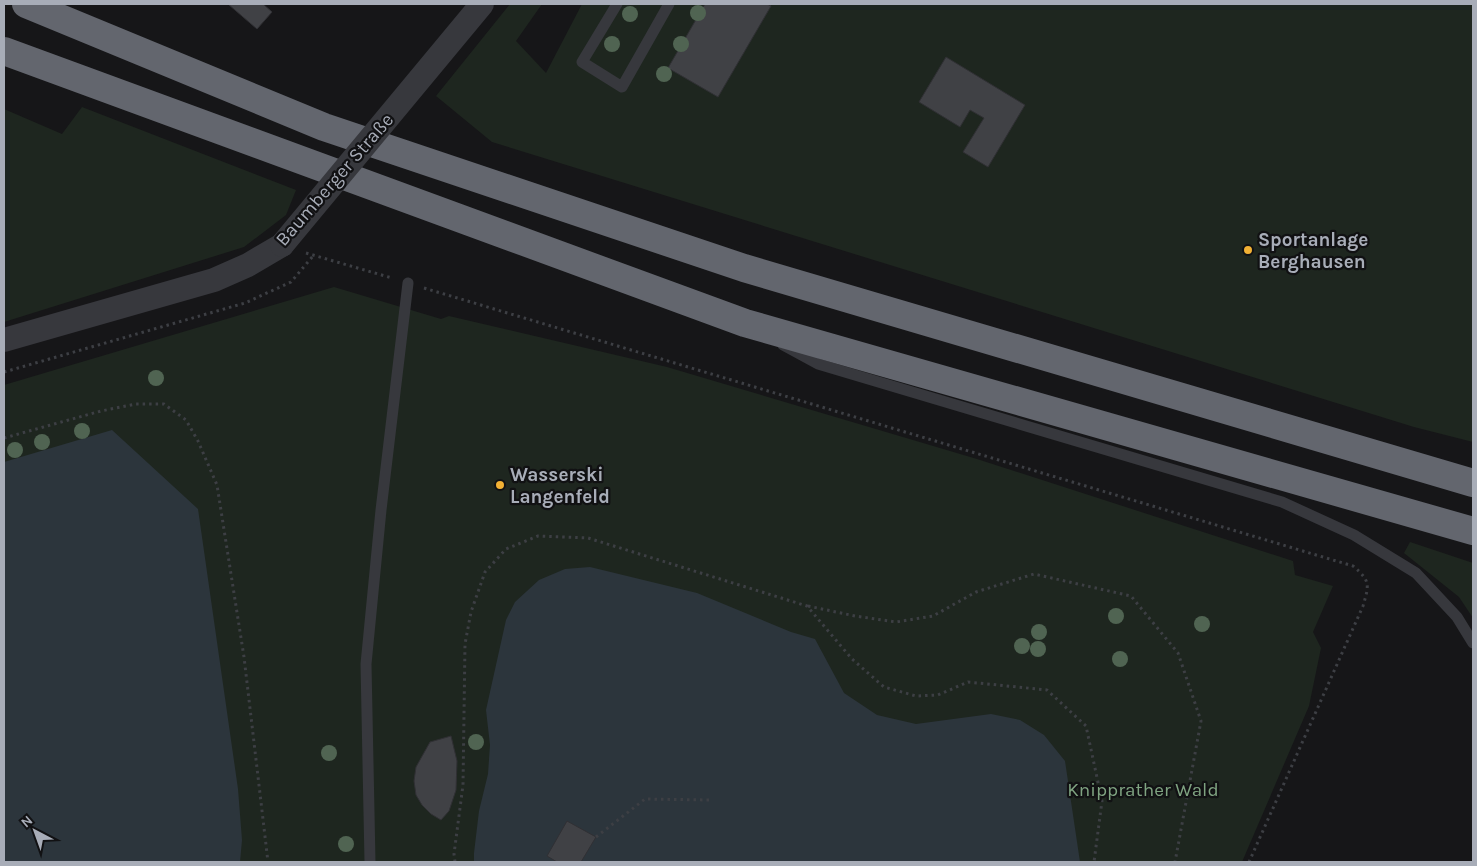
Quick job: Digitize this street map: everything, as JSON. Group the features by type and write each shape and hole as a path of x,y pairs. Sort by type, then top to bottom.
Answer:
{"highway":[{"path":"26,4 324,126 744,268 1473,483"},
{"path":"4,51 745,323 1473,531"}],"street":[{"name":"Baumberger Straße","path":"4,340 214,280 248,265 282,245 482,4"}],"lane":[{"path":"617,4 582,62 622,87 669,4"},
{"path":"370,862 366,664 382,501 408,283"},
{"path":"745,323 818,364 1282,502 1354,534 1416,573 1456,616 1473,643"}],"path":[{"path":"282,245 313,256 1353,566 1365,576 1368,589 1363,606 1249,862"},
{"path":"4,372 245,303 291,282 313,256"},
{"path":"4,438 102,411 136,404 164,404 186,420 198,441 217,485 244,658 268,862"},
{"path":"455,862 454,854 463,785 467,636 470,612 485,572 506,549 538,536 588,538 807,606 896,622 932,616 976,592 1034,574 1131,596 1178,653 1201,721 1175,862"},
{"path":"807,606 852,659 884,687 916,696 938,695 968,682 1047,690 1086,726 1102,801 1094,862"},
{"path":"596,837 645,799 709,800"}],"green space":[{"name":"Sportanlage Berghausen","path":"510,4 542,4 516,41 546,73 582,4 1473,4 1473,442 1414,427 492,142 436,96"},
{"path":"82,107 296,190 286,215 244,247 4,322 4,109 62,134"},
{"name":"Wasserski Langenfeld","path":"334,287 441,319 449,316 667,367 977,459 1293,561 1295,575 1333,586 1313,632 1321,648 1309,706 1242,862 4,862 4,385"},
{"path":"1410,542 1473,563 1473,618 1459,597 1404,553"}],"shaded area":[{"path":"112,430 198,509 238,789 242,840 240,862 4,862 4,462"},
{"path":"590,567 697,593 791,632 815,639 844,693 877,715 916,724 991,714 1020,720 1044,735 1065,761 1080,862 474,862 479,811 488,774 490,745 486,710 506,620 515,602 539,580 565,569"}],"building":[{"path":"228,4 263,4 272,12 257,29"},
{"path":"705,4 767,4 771,6 718,97 668,68"},
{"path":"946,57 1025,105 988,167 963,152 984,118 970,110 960,127 919,102"},
{"path":"451,736 457,761 456,790 449,811 441,820 422,805 416,795 414,781 416,767 430,742"},
{"path":"567,821 596,837 581,862 557,862 547,856"}],"place":[{"name":"Sportanlage Berghausen","path":"1248,250"},
{"name":"Wasserski Langenfeld","path":"500,485"}],"park label":[{"name":"Knipprather Wald","path":"1143,789"}]}
